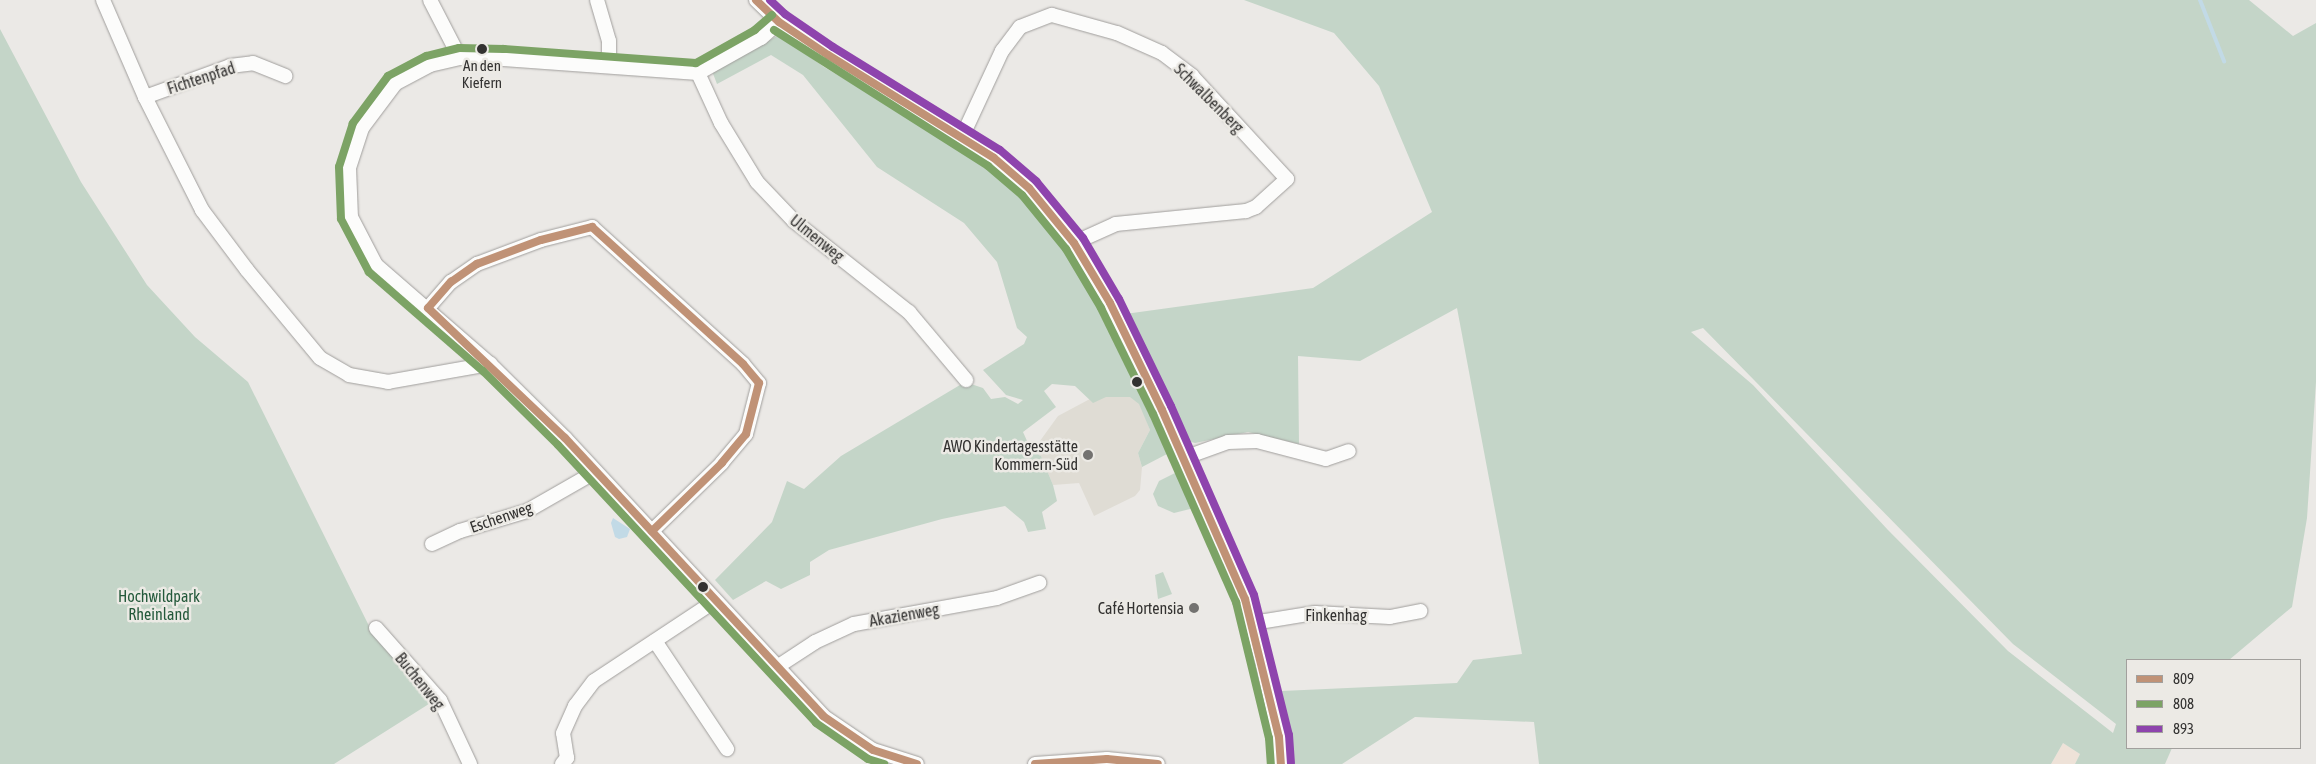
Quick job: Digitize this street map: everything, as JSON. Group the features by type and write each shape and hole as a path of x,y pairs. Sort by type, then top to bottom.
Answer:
{"street":[{"path":"103,0 145,97 202,210 247,270 320,358 349,376 388,382 490,364"},
{"path":"430,0 460,58"},
{"path":"598,0 609,41 609,66"},
{"path":"756,0 779,22 994,158 1029,188 1074,243 1110,303 1162,410 1181,459 1253,624 1279,737 1281,764"},
{"name":"Schwalbenberg","path":"962,137 1002,51 1020,27 1052,15 1117,33 1162,54 1192,76 1287,179 1256,207 1246,211 1116,224 1074,243"},
{"path":"779,22 761,38 698,73 672,73 609,66 460,58 430,65 395,84 362,128 349,168 351,217 376,265 428,308 490,364 652,531 823,716 873,750 917,764"},
{"name":"Fichtenpfad","path":"145,97 230,66 252,63 285,76"},
{"name":"Ulmenweg","path":"698,73 721,123 757,182 794,221 909,312 966,380"},
{"path":"428,308 451,282 477,264 541,240 592,227 743,364 759,383 746,434 722,463 652,531"},
{"path":"1181,459 1228,442 1257,441 1326,459 1349,451"},
{"name":"Eschenweg","path":"432,544 460,531 527,511 595,472"},
{"name":"Akazienweg","path":"777,667 816,642 854,624 997,598 1039,583"},
{"path":"562,764 567,758 563,733 575,706 594,681 715,601"},
{"name":"Finkenhag","path":"1253,624 1315,613 1390,616 1420,611"},
{"name":"Buchenweg","path":"376,628 440,700 470,764"},
{"path":"655,641 727,749"},
{"path":"1035,764 1071,762 1158,764"}],"shaded area":[{"name":"AWO Kindertagesstätte Kommern-Süd","path":"1103,392 1137,395 1150,430 1138,453 1142,467 1140,490 1135,496 1094,516 1079,483 1053,485 1041,456 1032,452 1058,416"},
{"path":"2063,743 2080,754 2075,764 2051,764"}],"green space":[{"path":"1244,0 2249,0 2293,36 2316,23 2316,382 2307,518 2292,607 2230,659 2126,659 2126,749 2172,749 2165,764 2075,764 2080,754 2063,743 2051,764 1539,764 1534,722 1415,717 1342,764 1292,764 1282,691 1457,683 1473,660 1522,654 1457,308 1360,361 1298,356 1299,444 1248,432 1195,443 1188,441 1178,428 1175,412 1125,314 1313,288 1432,212 1379,86 1334,33","holes":["1703,328 2013,644 2116,724 2113,733 2008,651 1888,530 1753,385 1691,332"]},
{"name":"Hochwildpark Rheinland","path":"0,29 81,182 147,285 195,337 248,382 373,634 432,702 334,764 0,764"},
{"path":"779,35 824,67 991,166 1023,194 1061,243 1099,305 1167,454 1142,467 1138,453 1150,430 1139,404 1130,397 1106,397 1093,403 1075,386 1052,384 1044,391 1056,407 1023,432 1032,452 1041,456 1053,485 1057,501 1042,512 1046,529 1028,532 1024,522 1005,506 942,519 829,550 810,562 810,575 781,589 766,581 733,600 715,580 772,522 787,481 804,489 841,456 965,382 983,388 991,399 1005,397 1018,404 1023,400 1006,395 983,370 1024,344 1027,337 1017,328 997,262 964,223 877,167 803,75 771,55 717,84 712,71"},
{"path":"1177,472 1194,508 1174,513 1158,506 1153,494 1159,481"},
{"path":"1163,572 1172,594 1158,599 1155,575"}],"water":[{"path":"613,518 630,529 627,537 619,539 615,537 611,523"}],"waterway":[{"path":"2200,0 2224,61"}],"transit line":[{"name":"809","path":"756,0 779,22 828,55 994,158 1029,188 1074,243 1110,303 1162,410 1245,599 1279,737 1281,764"},
{"name":"893","path":"770,0 785,14 833,47 1000,150 1036,181 1083,238 1119,299 1171,406 1254,595 1289,735 1291,763"},
{"name":"808","path":"772,15 755,30 696,63 504,49 459,48 426,56 388,76 353,123 339,167 341,219 369,272 483,371 558,445 816,723 868,759 884,764"},
{"name":"808","path":"774,30 988,166 1022,195 1066,249 1101,308 1153,414 1236,602 1269,738 1271,764"},
{"name":"809","path":"428,308 451,282 477,264 541,240 592,227 743,364 759,383 746,434 722,463 652,531"},
{"name":"809","path":"428,308 565,438 823,716 873,750 917,764"},
{"name":"809","path":"1035,764 1107,759 1158,764"}],"place":[{"name":"An den Kiefern","path":"482,49"},
{"name":"AWO Kindertagesstätte Kommern-Süd","path":"1088,455"},
{"name":"Café Hortensia","path":"1194,608"}]}
